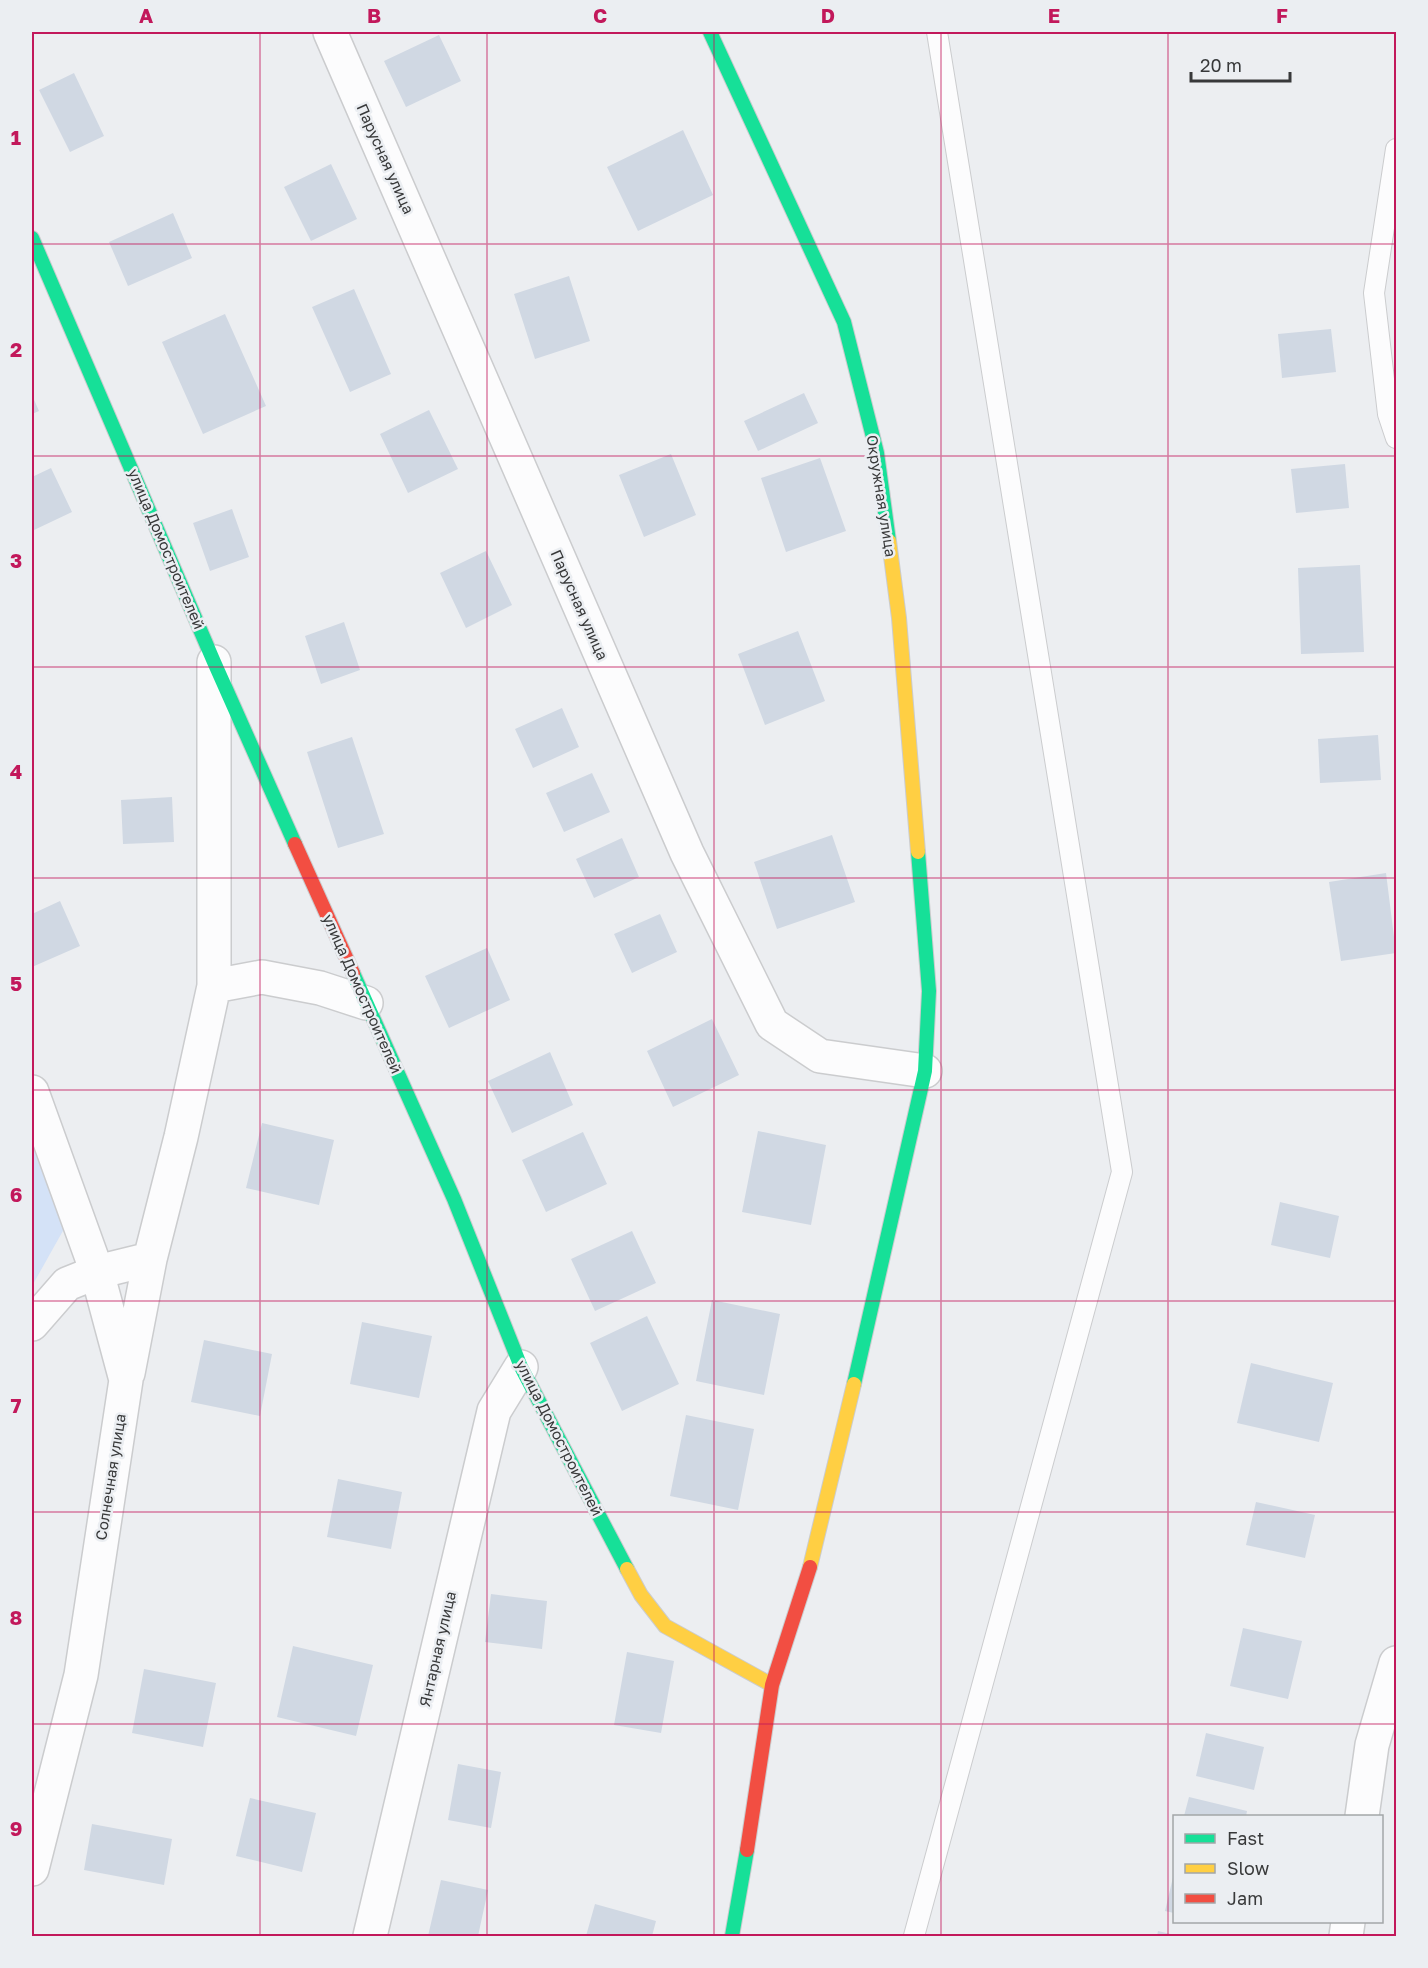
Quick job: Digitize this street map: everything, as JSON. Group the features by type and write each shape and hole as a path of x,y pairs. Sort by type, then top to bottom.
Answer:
{"street":[{"name":"Парусная улица","path":"330,32 687,853 772,1024 820,1056 925,1071"},
{"name":"Окружная улица","path":"710,32 844,322 877,453 899,618 929,991 925,1071 870,1319 809,1570 772,1685 732,1936"},
{"name":"улица Домостроителей","path":"32,238 214,662 454,1199 522,1367 641,1595 665,1626 772,1685"},
{"path":"126,1380 150,1259 181,1137 214,986 214,662"},
{"path":"214,986 262,977 320,988 366,1003"},
{"name":"Солнечная улица","path":"32,1092 97,1272 126,1380 81,1675 32,1869"},
{"path":"32,1324 67,1284 97,1272 150,1259"},
{"name":"Янтарная улица","path":"370,1936 494,1411 522,1367"},
{"path":"1362,1815 1372,1745 1396,1663"}],"lane":[{"path":"914,1936 1122,1172 937,32"},
{"path":"1396,149 1374,293 1388,414 1396,438"}],"shaded area":[{"path":"32,1145 64,1229 32,1286"}],"building":[{"path":"439,35 461,81 406,107 384,61"},
{"path":"74,73 104,136 70,152 39,90"},
{"path":"683,130 713,195 638,231 607,167"},
{"path":"331,164 357,219 311,241 284,187"},
{"path":"173,213 192,258 128,286 109,242"},
{"path":"569,276 590,341 535,359 514,294"},
{"path":"354,289 391,374 350,392 312,307"},
{"path":"225,314 266,406 203,434 162,342"},
{"path":"1331,329 1336,372 1282,378 1278,334"},
{"path":"804,393 818,423 758,451 744,421"},
{"path":"32,395 39,411 32,414"},
{"path":"429,410 458,469 408,493 380,434"},
{"path":"671,454 696,515 644,537 619,475"},
{"path":"820,458 846,531 786,552 761,478"},
{"path":"1345,464 1349,508 1296,513 1291,469"},
{"path":"51,468 72,512 34,530 32,477"},
{"path":"232,509 249,557 210,571 193,523"},
{"path":"486,551 512,605 466,628 440,573"},
{"path":"1360,565 1364,652 1301,654 1298,568"},
{"path":"344,622 360,670 321,684 305,636"},
{"path":"798,631 825,701 765,725 738,654"},
{"path":"562,708 579,747 533,768 515,729"},
{"path":"1378,735 1381,780 1320,783 1318,739"},
{"path":"352,737 384,834 338,848 307,752"},
{"path":"592,773 610,812 564,832 546,793"},
{"path":"172,797 174,842 123,844 121,800"},
{"path":"832,835 855,902 777,929 754,862"},
{"path":"622,838 639,877 594,898 576,859"},
{"path":"1386,873 1396,953 1341,961 1329,882"},
{"path":"60,901 80,946 32,967 32,914"},
{"path":"660,914 677,952 632,973 614,934"},
{"path":"487,948 510,1000 449,1028 425,976"},
{"path":"712,1019 739,1075 673,1107 647,1051"},
{"path":"550,1052 573,1105 512,1133 488,1081"},
{"path":"262,1123 334,1140 319,1205 246,1188"},
{"path":"758,1131 826,1145 811,1225 742,1212"},
{"path":"583,1132 607,1184 546,1212 522,1160"},
{"path":"1280,1202 1339,1216 1330,1258 1271,1245"},
{"path":"632,1231 656,1283 595,1311 571,1259"},
{"path":"712,1300 780,1314 764,1395 696,1381"},
{"path":"647,1316 679,1384 622,1411 590,1343"},
{"path":"362,1322 432,1336 419,1398 350,1384"},
{"path":"204,1340 272,1354 260,1416 191,1402"},
{"path":"1251,1363 1333,1383 1319,1442 1237,1423"},
{"path":"686,1415 754,1429 738,1510 670,1496"},
{"path":"338,1479 402,1492 391,1549 327,1537"},
{"path":"1256,1502 1315,1515 1305,1558 1246,1545"},
{"path":"491,1594 547,1601 542,1649 485,1642"},
{"path":"1243,1628 1302,1641 1288,1699 1230,1686"},
{"path":"293,1646 373,1665 356,1736 277,1717"},
{"path":"627,1652 674,1661 661,1733 614,1725"},
{"path":"144,1669 216,1683 203,1747 132,1733"},
{"path":"1206,1733 1264,1747 1254,1790 1196,1776"},
{"path":"458,1764 501,1772 491,1828 448,1820"},
{"path":"1189,1797 1247,1811 1246,1815 1184,1815"},
{"path":"250,1798 316,1813 302,1872 236,1856"},
{"path":"92,1824 172,1839 164,1885 84,1870"},
{"path":"1173,1877 1173,1913 1165,1911"},
{"path":"441,1880 488,1890 478,1936 428,1936"},
{"path":"595,1904 656,1921 652,1936 586,1936"},
{"path":"1158,1931 1179,1936 1157,1936"}],"traffic: fast":[{"path":"710,32 844,322 877,453 889,541"},
{"path":"32,238 214,662 295,844"},
{"path":"854,1384 925,1071 929,991 918,852"},
{"path":"353,973 454,1199 521,1367 627,1569"},
{"path":"732,1936 747,1850"}],"traffic: slow":[{"path":"889,541 899,618 918,852"},
{"path":"810,1567 854,1384"},
{"path":"627,1569 641,1595 665,1626 772,1685"}],"traffic: jam":[{"path":"295,844 353,973"},
{"path":"747,1850 772,1685 810,1567"}]}
